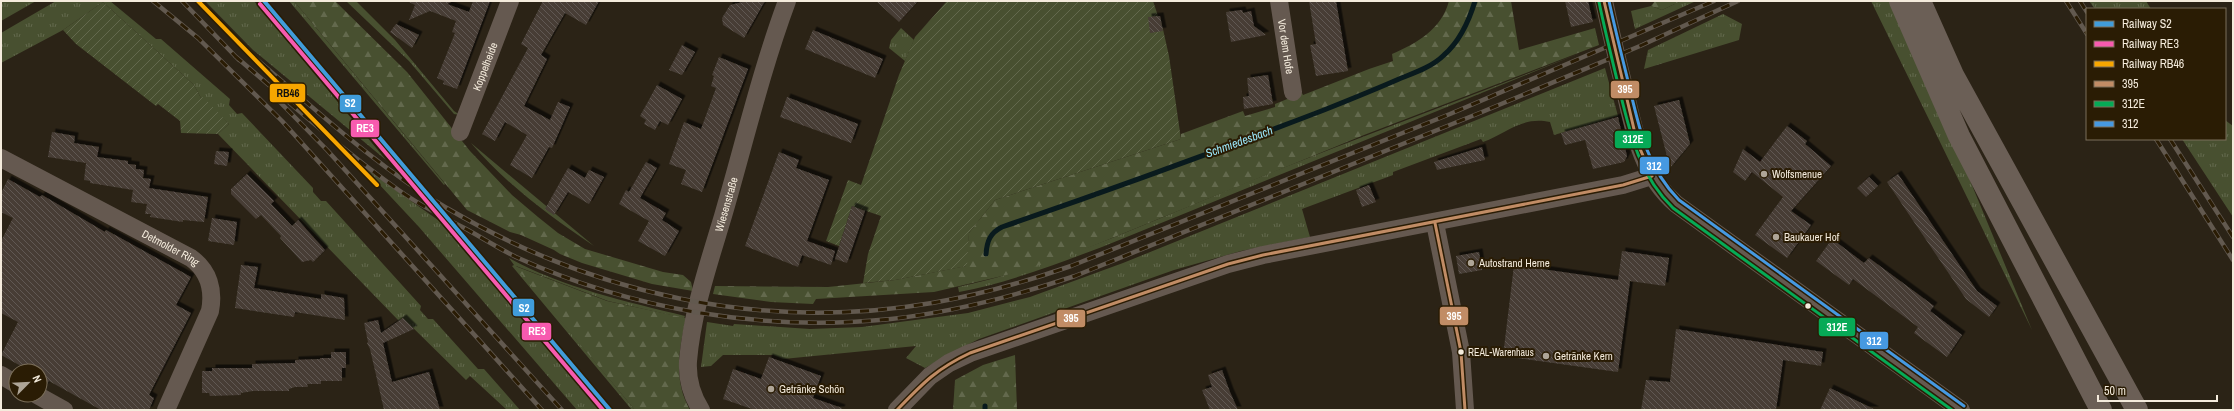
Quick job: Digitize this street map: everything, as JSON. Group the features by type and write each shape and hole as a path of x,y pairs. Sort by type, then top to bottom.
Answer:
{"highway":[{"path":"1900,1 1959,136 2101,410"},
{"path":"1920,1 1953,75 2137,410"},
{"path":"2122,382 2150,410"}],"street":[{"name":"Koppelheide","path":"460,132 510,1"},
{"name":"Wiesenstraße","path":"701,410 696,401 689,379 688,362 691,336 712,250 751,112 772,42 787,1"},
{"name":"Vor dem Hofe","path":"1279,1 1293,92"},
{"path":"1604,1 1637,142 1652,176 1661,190 1676,204 1961,410"},
{"name":"Detmolder Ring","path":"1,158 191,258 204,270 210,283 212,299 210,311 166,410"},
{"path":"897,410 930,376 949,363 970,353 1024,333 1228,264 1263,255 1623,186 1652,176"},
{"path":"1435,223 1461,352 1465,410"},
{"path":"48,401 64,410"}],"green space":[{"path":"1,1 36,1 1,21"},
{"path":"56,1 110,1 156,39 161,39 230,99 229,105 237,114 242,113 313,188 313,192 321,201 326,201 421,306 420,310 428,319 433,319 478,369 484,369 520,410 507,410 470,376 466,380 403,318 399,321 218,134 229,124 201,98 194,85 103,2 63,30 1,63 1,33"},
{"path":"205,1 254,1 386,160 253,50"},
{"path":"289,1 294,1 445,184 444,185"},
{"path":"294,1 335,1 407,72 470,151 512,195 558,233 585,249 663,272 683,275 691,282 693,291 652,284 582,263 521,235 510,232 467,210"},
{"path":"346,1 356,1 395,40 454,111 460,115 454,114 409,61"},
{"path":"947,1 1153,1 1158,16 1160,16 1169,56 1181,139 995,200 969,233 967,266 895,280 863,283 868,254 881,216 852,206 839,246 826,241 848,180 861,185 899,75 915,37"},
{"path":"1449,1 1511,1 1519,50 1595,28 1599,45 1364,135 1073,254 1019,272 934,292 816,299 813,304 771,302 713,294 715,286 828,287 895,280 966,266 969,233 995,200 1181,139 1181,134 1243,111 1245,116 1275,107 1275,104 1302,93 1303,95 1393,61 1392,54 1419,40 1434,28 1445,11"},
{"path":"1655,1 1681,1 1662,10 1651,6"},
{"path":"1681,1 1696,1 1635,29 1631,11 1651,6 1662,10"},
{"path":"1871,1 1889,1 1964,166 2032,330"},
{"path":"2089,1 2146,1 2150,8 2094,8"},
{"path":"103,2 194,85 201,98 203,97 229,124 218,134 181,133 180,121 158,104 156,106 76,44 63,30"},
{"path":"1723,14 1742,24 1739,40 1644,69 1648,50"},
{"path":"901,28 914,40 905,61 889,48 891,40"},
{"path":"1580,53 1102,247 996,284 959,292 958,287 1033,267 1069,254 1142,226 1250,181"},
{"path":"1605,68 1618,116 1554,135 1550,122 1531,121 1523,123 1483,142 1481,139 1393,172 1393,175 1302,209 1310,237 1241,251 1174,270 979,339 925,368 906,358 916,346 783,359 773,355 723,355 711,366 701,367 707,322 733,326 734,324 810,329 862,327 968,313 1030,297 1123,263"},
{"path":"2226,121 2233,126 2233,217 2183,140 2226,140"},
{"path":"471,143 594,246 513,186"},
{"path":"363,167 438,220 600,410 577,410 419,227"},
{"path":"509,258 550,277 595,293 685,316 684,318 608,301 516,266 635,410 632,410 512,266 514,265"},
{"path":"515,266 607,301 686,318 681,342 679,376 681,387 690,410 635,410"},
{"path":"1015,355 1017,410 953,410 955,380 983,365"}],"building":[{"path":"407,1 453,1 447,4 469,12 473,1 490,1 457,89 443,84 444,81 437,78 455,33 452,32 456,21 430,11 409,20 415,5"},
{"path":"543,1 599,1 586,25 565,13 541,55 547,59 524,106 550,120 558,102 570,107 552,148 549,147 532,178 510,165 527,135 505,122 495,141 482,134 528,48 521,44"},
{"path":"747,1 765,1 744,38 723,25 722,18 730,5"},
{"path":"876,1 918,1 899,22"},
{"path":"1309,1 1336,1 1348,71 1316,76 1310,45 1316,44"},
{"path":"1565,1 1588,1 1593,22 1571,27"},
{"path":"1242,10 1243,13 1251,11 1254,26 1266,35 1231,42 1226,12"},
{"path":"1160,16 1163,31 1150,33 1148,17"},
{"path":"396,24 419,35 412,48 390,32"},
{"path":"813,30 883,59 875,78 805,49"},
{"path":"682,45 695,52 682,75 669,70"},
{"path":"719,57 748,69 702,192 681,184 686,170 669,164 684,122 701,129 716,88 711,86 714,76 712,75"},
{"path":"1268,75 1273,104 1244,109 1243,97 1249,96 1247,78"},
{"path":"657,85 682,99 668,125 660,121 655,130 644,124 646,120 640,116"},
{"path":"787,97 858,124 851,143 780,117"},
{"path":"1679,100 1690,144 1670,168 1654,106"},
{"path":"1618,117 1627,156 1624,162 1593,169 1585,140 1565,145 1561,133"},
{"path":"1787,126 1807,141 1805,144 1831,166 1791,211 1811,225 1787,258 1755,235 1783,197 1752,172 1745,181 1733,172 1743,149 1760,162"},
{"path":"52,132 75,136 74,143 99,147 97,157 128,161 128,164 136,165 136,169 144,170 143,178 151,179 149,188 208,197 204,222 183,220 183,222 150,217 151,214 145,214 147,204 131,202 133,190 90,183 90,181 84,180 86,163 48,157"},
{"path":"1482,147 1485,160 1437,170 1434,162"},
{"path":"216,151 229,152 227,166 214,164"},
{"path":"779,152 799,160 796,168 829,180 807,241 835,251 831,265 802,255 798,267 745,246"},
{"path":"646,162 657,168 640,198 666,213 662,220 679,231 665,256 638,241 649,221 619,204 626,190 629,192"},
{"path":"568,168 585,178 589,170 604,177 589,204 568,192 554,215 545,209"},
{"path":"247,174 274,201 271,204 292,226 298,220 325,250 313,262 311,260 302,262 280,238 281,236 261,215 256,219 231,194 231,189"},
{"path":"1898,174 1977,291 1997,306 1989,317 1966,299 1887,182"},
{"path":"1869,177 1878,186 1866,197 1857,188"},
{"path":"8,179 40,197 42,195 105,232 106,230 191,277 176,305 191,313 149,395 154,398 149,410 101,410 49,381 48,382 48,363 16,363 1,355 18,322 1,313 1,241 13,218 1,212 1,193"},
{"path":"1369,185 1376,202 1362,207 1356,190"},
{"path":"852,206 865,211 847,263 835,259"},
{"path":"212,218 237,222 234,245 208,241"},
{"path":"1832,239 1864,263 1869,258 1934,306 1930,311 1962,335 1947,357 1914,333 1918,327 1853,279 1849,285 1816,261"},
{"path":"1622,251 1669,258 1665,286 1630,281 1618,372 1503,356 1514,265 1618,280"},
{"path":"1479,252 1482,270 1459,274 1456,256"},
{"path":"241,265 258,267 254,288 321,299 321,294 344,298 345,320 295,312 294,317 235,308"},
{"path":"403,318 414,329 383,343 392,382 429,372 440,410 384,410 370,349 367,343 364,323 378,320 381,333"},
{"path":"1676,329 1823,352 1821,366 1783,360 1776,410 1641,410 1646,380 1670,382"},
{"path":"331,352 346,352 346,368 342,368 342,381 321,381 321,384 307,384 308,387 295,387 289,389 289,391 253,391 241,393 241,395 210,396 209,393 202,393 202,371 212,371 212,368 252,368 252,364 295,363 295,360 331,358"},
{"name":"Getränke Schön","path":"769,357 821,376 813,398 842,408 841,410 755,410 723,399 733,369 761,379"},
{"path":"1222,370 1238,410 1210,410 1202,390 1212,387 1208,375"},
{"path":"1830,388 1876,410 1820,410"}],"waterway":[{"name":"Schmiedesbach","path":"986,254 987,245 990,238 998,229 1002,227 1204,155 1324,110 1417,72 1439,59 1455,43 1467,23 1475,1"}],"railway":[{"path":"153,1 198,38 282,121 542,410"},
{"path":"182,1 239,60"},
{"path":"249,53 344,134 393,173 445,207 501,237 559,263 619,283 680,298 742,308 804,312 868,311 932,303 967,296 1019,283 1071,266 1450,114 1714,1"},
{"path":"235,56 337,142 400,191 425,207 516,257 560,275 606,291 699,313 747,319 795,322 843,322 891,319 961,308 1007,297 1075,276 1482,112 1640,46 1738,1"},
{"path":"2066,1 2086,32"},
{"path":"2080,1 2086,10"},
{"path":"274,96 327,150 562,410"},
{"path":"2157,140 2233,260"},
{"path":"2171,140 2233,237"}],"rail line":[{"name":"RB46","path":"198,1 377,185"},
{"name":"S2","path":"264,1 610,410"},
{"name":"RE3","path":"260,4 603,410"}],"transit line":[{"name":"395","path":"1604,1 1637,142 1652,176"},
{"name":"312","path":"1609,1 1641,132 1652,161 1668,188 1679,200 1964,406"},
{"name":"312E","path":"1599,2 1632,137 1644,167 1661,195 1673,208 1952,410"},
{"name":"395","path":"897,410 930,377 970,353 1228,264 1263,255 1623,185 1652,176"},
{"name":"395","path":"1435,223 1461,352 1465,410"}],"place":[{"name":"Wolfsmenue","path":"1764,174"},
{"name":"Baukauer Hof","path":"1776,237"},
{"name":"Autostrand Herne","path":"1471,263"},
{"name":"REAL-Warenhaus","path":"1461,352"},
{"name":"Getränke Kern","path":"1546,356"},
{"name":"Getränke Schön","path":"771,389"}]}
